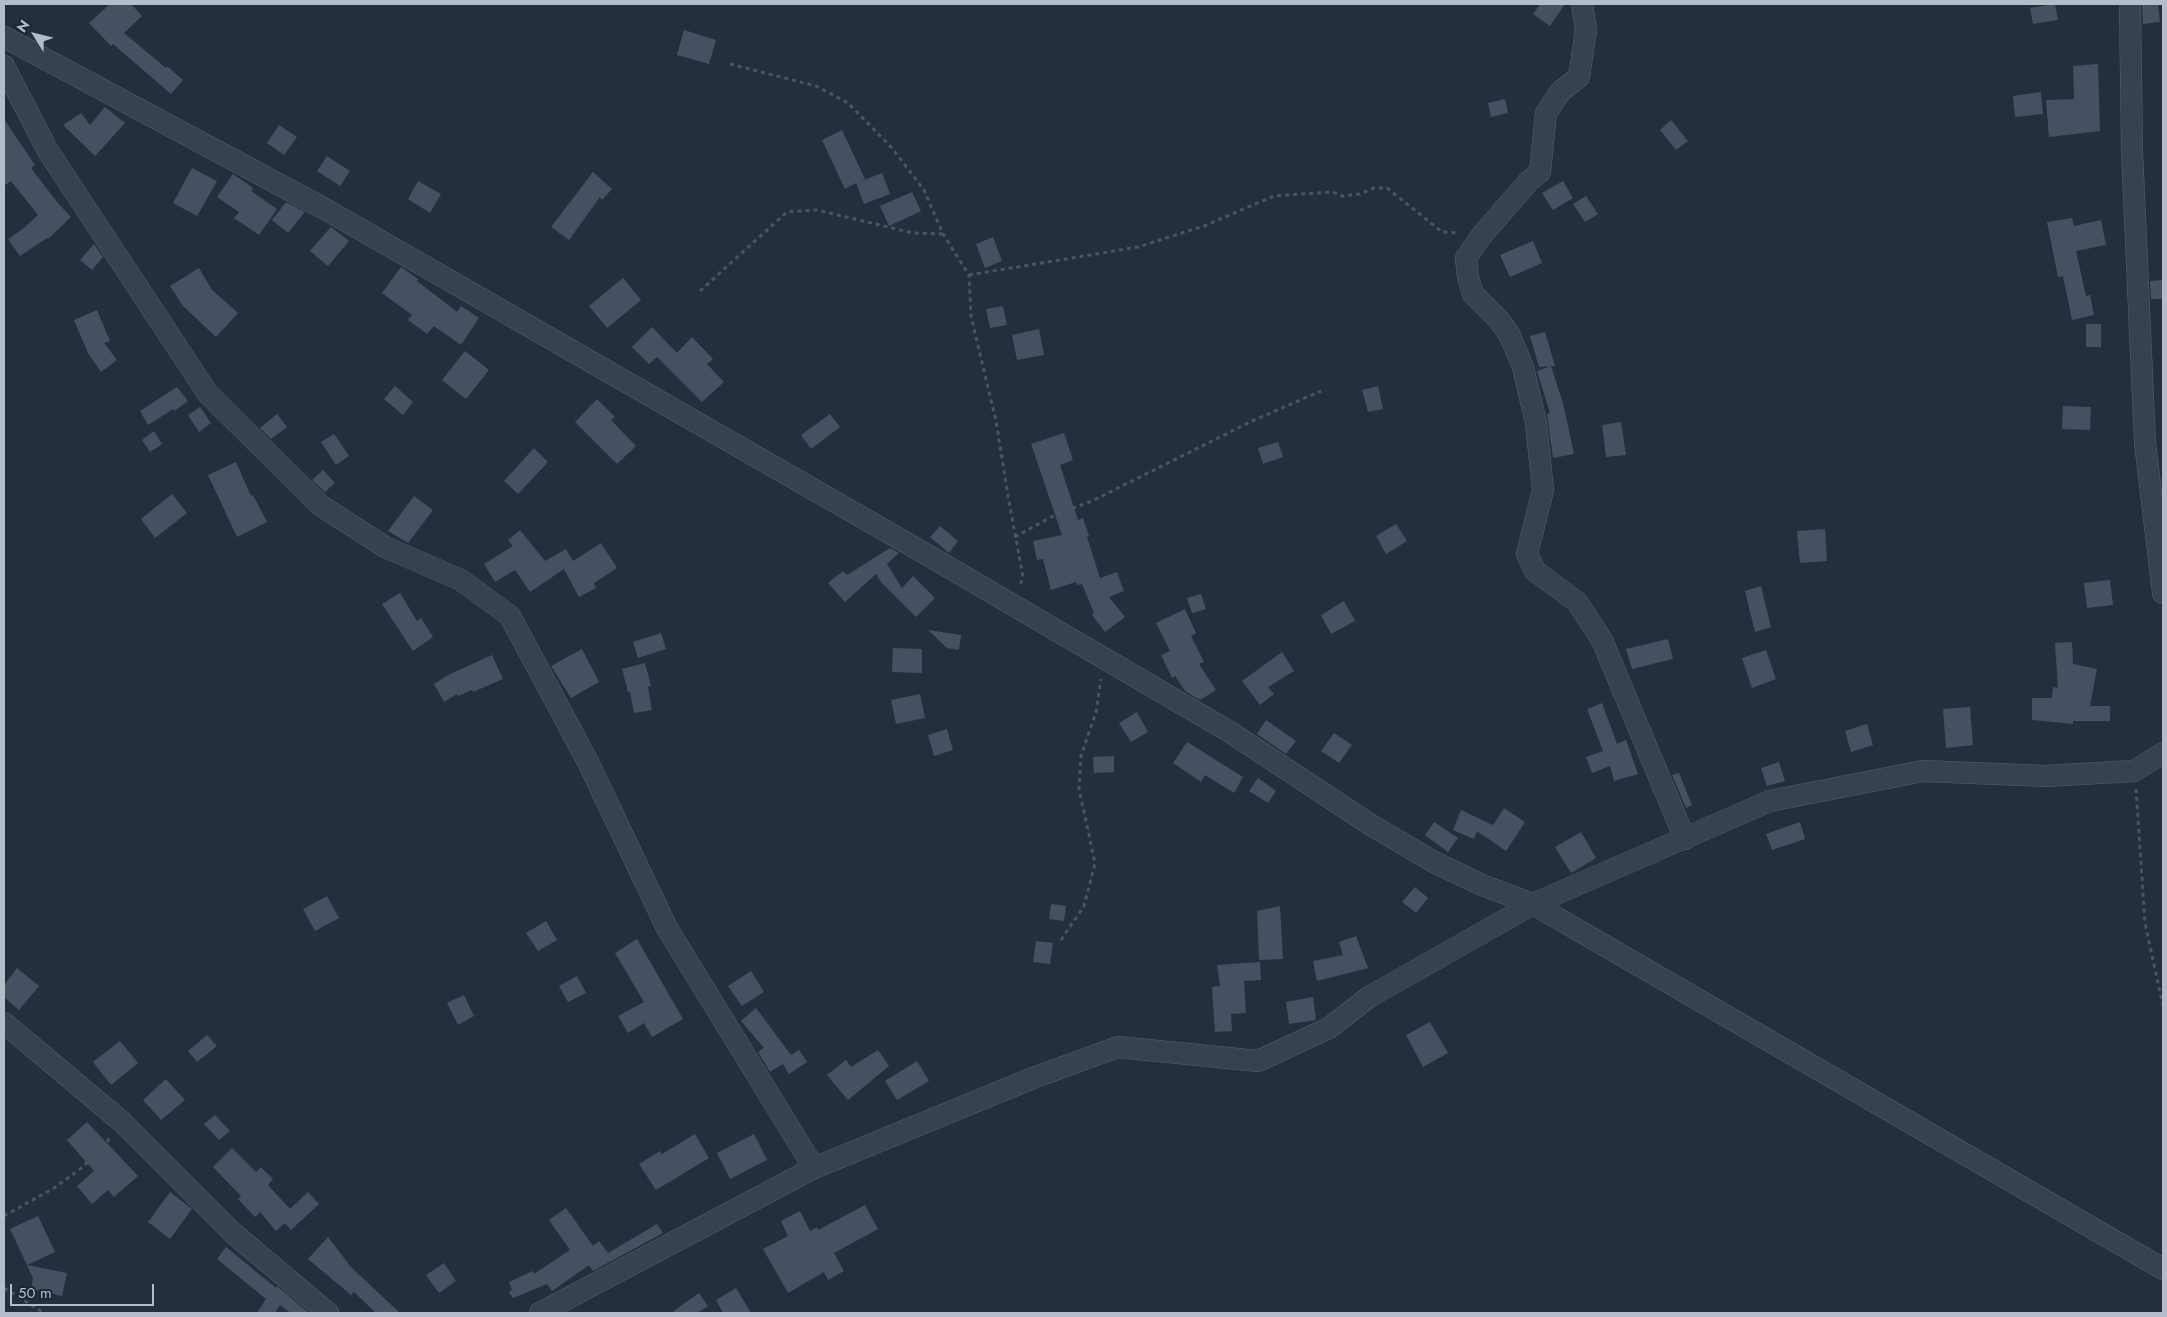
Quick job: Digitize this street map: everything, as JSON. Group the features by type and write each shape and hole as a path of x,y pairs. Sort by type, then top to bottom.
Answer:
{"street":[{"path":"1582,4 1586,30 1579,77 1561,91 1546,113 1540,172 1528,181 1482,235 1466,258 1468,278 1473,294 1499,320 1508,334 1523,366 1536,423 1543,490 1527,554 1536,571 1577,602 1602,640 1685,839"},
{"path":"2130,4 2132,151 2145,443 2163,593"},
{"path":"4,37 325,209 1015,606 1230,732 1371,825 1434,862 1482,885 1533,904 2163,1270"},
{"path":"4,66 48,151 208,394 320,505 385,547 461,580 510,616 588,762 667,928 814,1168"},
{"path":"540,1313 814,1168 1033,1078 1118,1047 1258,1061 1329,1028 1368,997 1533,904 1770,801 1922,771 2046,776 2134,771 2163,753"},
{"path":"4,1023 121,1121 233,1233 328,1313"}],"path":[{"path":"730,64 816,86 848,103 892,148 924,190 943,234 969,275 971,316 996,421 1023,576 1015,606"},
{"path":"969,275 1138,247 1204,226 1274,196 1333,192 1341,196 1360,194 1374,188 1387,188 1442,232 1482,235"},
{"path":"700,291 788,212 817,210 913,233 943,234"},
{"path":"1015,537 1049,518 1094,500 1252,421 1322,391"},
{"path":"1061,940 1084,906 1095,863 1079,788 1081,756 1096,712 1105,659"},
{"path":"2134,771 2145,923 2163,1006"},
{"path":"4,1216 54,1188 79,1170 104,1147 121,1121"},
{"path":"4,1288 44,1313"}],"building":[{"path":"110,4 131,4 142,16 124,33 183,80 171,94 113,44 111,46 89,23"},
{"path":"1540,4 1565,4 1550,26 1533,14"},
{"path":"2055,4 2058,20 2033,24 2030,8"},
{"path":"2142,4 2158,4 2160,22 2143,24"},
{"path":"684,30 716,40 709,64 677,55"},
{"path":"2098,64 2100,131 2049,137 2046,100 2074,99 2073,66"},
{"path":"2041,92 2043,114 2015,117 2013,96"},
{"path":"1505,99 1508,113 1491,117 1488,103"},
{"path":"105,107 125,123 95,156 63,125 81,113 90,125"},
{"path":"4,119 35,165 31,168 71,217 48,239 20,256 8,239 38,215 11,181 4,186"},
{"path":"1671,120 1688,141 1676,150 1660,130"},
{"path":"279,125 297,137 284,155 267,143"},
{"path":"842,130 865,179 859,182 882,173 890,194 864,204 856,183 845,189 822,140"},
{"path":"327,156 350,171 340,186 317,171"},
{"path":"192,168 217,181 197,216 173,203"},
{"path":"593,172 612,189 602,200 600,197 569,240 551,227"},
{"path":"233,174 253,188 251,191 277,209 259,235 234,218 239,212 217,197"},
{"path":"418,181 441,194 430,213 408,199"},
{"path":"1563,181 1573,198 1553,210 1542,193"},
{"path":"912,192 921,211 889,226 880,206"},
{"path":"1586,196 1598,214 1585,222 1573,204"},
{"path":"286,202 305,212 288,233 272,220"},
{"path":"2072,218 2074,226 2101,220 2106,245 2076,251 2086,296 2090,295 2094,315 2072,320 2063,276 2058,277 2047,222"},
{"path":"331,227 349,241 328,266 310,251"},
{"path":"993,237 1002,261 985,268 976,244"},
{"path":"1533,241 1542,263 1510,277 1500,255"},
{"path":"94,244 103,257 92,270 80,260"},
{"path":"401,267 457,312 461,306 479,318 461,345 434,326 427,334 408,320 412,315 382,293"},
{"path":"199,268 212,290 238,313 216,337 183,306 170,286"},
{"path":"623,278 641,300 607,328 589,306"},
{"path":"2163,280 2163,299 2151,299 2150,281"},
{"path":"1003,306 1007,325 990,328 986,309"},
{"path":"97,310 110,341 104,343 117,360 101,372 88,353 74,320"},
{"path":"2086,324 2101,324 2101,347 2086,347"},
{"path":"652,327 677,353 692,337 713,359 707,364 724,382 702,402 657,357 649,364 632,347"},
{"path":"1039,329 1044,355 1017,360 1012,335"},
{"path":"1545,332 1555,366 1539,367 1530,336"},
{"path":"465,351 489,370 466,399 442,380"},
{"path":"1551,366 1563,403 1574,454 1553,458 1547,414 1550,413 1537,371"},
{"path":"395,386 413,402 403,415 384,399"},
{"path":"1378,386 1383,409 1368,412 1362,390"},
{"path":"177,387 188,401 148,425 140,411"},
{"path":"597,399 615,417 611,420 636,446 617,464 575,422"},
{"path":"2063,406 2091,407 2090,430 2062,429"},
{"path":"200,407 211,423 199,432 188,415"},
{"path":"277,414 287,427 271,439 260,428"},
{"path":"830,414 840,427 811,449 801,435"},
{"path":"1621,422 1626,455 1606,457 1602,425"},
{"path":"154,431 162,444 150,452 142,440"},
{"path":"1064,433 1073,460 1060,465 1078,520 1083,518 1100,578 1117,572 1124,591 1109,597 1125,617 1105,632 1092,615 1094,613 1082,584 1077,585 1076,582 1051,590 1043,559 1037,560 1033,541 1062,535 1031,444"},
{"path":"334,434 349,456 336,465 321,442"},
{"path":"1278,442 1283,457 1263,464 1258,448"},
{"path":"534,448 548,462 518,494 504,481"},
{"path":"236,462 251,496 253,495 267,522 237,537 208,475"},
{"path":"323,470 335,483 325,492 312,480"},
{"path":"172,494 187,513 155,538 141,519"},
{"path":"414,496 433,510 408,543 388,531"},
{"path":"1396,524 1407,541 1386,554 1376,536"},
{"path":"940,526 958,541 949,553 930,537"},
{"path":"1825,529 1827,561 1800,563 1797,531"},
{"path":"520,530 545,561 566,549 573,561 601,543 617,568 594,583 596,588 579,597 564,569 530,592 515,570 495,582 484,564 513,546 508,540"},
{"path":"890,548 899,553 887,564 902,588 913,576 935,598 916,617 881,582 876,574 845,602 828,583 843,571 847,575"},
{"path":"2110,580 2113,605 2087,608 2084,583"},
{"path":"1761,586 1771,627 1755,632 1745,591"},
{"path":"400,593 417,621 421,618 433,637 413,651 382,604"},
{"path":"1201,594 1206,609 1192,613 1187,598"},
{"path":"1344,601 1355,621 1331,634 1321,615"},
{"path":"1185,609 1196,633 1191,636 1204,662 1199,664 1216,690 1200,700 1185,691 1175,676 1172,678 1161,655 1170,651 1156,623"},
{"path":"928,630 961,635 959,650 947,648"},
{"path":"661,633 666,649 638,658 633,642"},
{"path":"1668,639 1673,659 1632,669 1626,649"},
{"path":"2072,642 2073,664 2097,669 2090,706 2110,706 2110,721 2073,721 2073,724 2032,720 2032,698 2052,698 2053,687 2058,688 2055,643"},
{"path":"893,648 922,649 922,673 892,672"},
{"path":"582,649 599,682 571,698 551,666"},
{"path":"1766,650 1776,679 1752,688 1742,658"},
{"path":"1282,652 1294,671 1268,687 1274,694 1260,705 1242,681"},
{"path":"492,655 503,679 473,692 472,690 458,696 457,694 444,702 434,684 448,675"},
{"path":"645,663 651,686 648,687 652,710 634,713 630,692 628,692 622,669"},
{"path":"920,694 925,718 896,724 891,700"},
{"path":"1602,703 1617,744 1626,740 1638,774 1614,781 1610,766 1592,773 1586,757 1603,751 1587,709"},
{"path":"1970,707 1973,745 1946,748 1943,709"},
{"path":"1137,712 1148,732 1131,742 1119,723"},
{"path":"1266,720 1296,741 1286,754 1257,734"},
{"path":"1867,724 1873,745 1851,752 1845,731"},
{"path":"947,729 953,750 934,756 928,735"},
{"path":"1334,733 1352,745 1339,763 1321,751"},
{"path":"1187,742 1243,777 1234,793 1205,775 1201,782 1173,763"},
{"path":"1114,756 1114,772 1094,773 1093,757"},
{"path":"1779,762 1785,781 1767,786 1761,768"},
{"path":"1679,773 1692,805 1686,808 1672,775"},
{"path":"1258,778 1276,791 1268,803 1249,791"},
{"path":"1504,808 1525,822 1506,851 1477,831 1474,839 1453,830 1461,810 1493,825"},
{"path":"1434,822 1458,838 1448,852 1425,835"},
{"path":"1800,822 1805,839 1772,850 1766,834"},
{"path":"1581,832 1596,858 1571,873 1555,847"},
{"path":"1415,887 1428,898 1416,913 1402,902"},
{"path":"327,896 339,918 315,931 303,909"},
{"path":"1051,904 1066,906 1064,921 1049,919"},
{"path":"1280,906 1283,959 1259,960 1257,911"},
{"path":"546,921 557,940 538,951 526,933"},
{"path":"1356,936 1368,968 1317,981 1313,961 1343,955 1339,942"},
{"path":"637,939 683,1019 652,1037 644,1023 628,1033 618,1016 644,1002 615,953"},
{"path":"1036,941 1053,943 1050,964 1033,962"},
{"path":"1260,962 1261,980 1244,981 1246,1013 1231,1014 1232,1031 1215,1032 1212,987 1220,986 1217,965"},
{"path":"17,968 39,986 19,1010 4,997 4,985"},
{"path":"751,971 764,992 742,1006 728,986"},
{"path":"577,976 586,993 568,1002 559,986"},
{"path":"464,995 474,1016 458,1025 447,1003"},
{"path":"1313,997 1316,1020 1289,1024 1286,1002"},
{"path":"756,1008 791,1055 799,1050 807,1062 789,1074 783,1064 770,1072 758,1052 764,1048 741,1021"},
{"path":"1430,1022 1448,1053 1423,1067 1406,1035"},
{"path":"207,1035 217,1046 197,1062 188,1051"},
{"path":"120,1041 138,1063 111,1085 93,1062"},
{"path":"878,1050 889,1066 848,1100 827,1075 846,1060 851,1067"},
{"path":"917,1061 929,1081 897,1100 885,1081"},
{"path":"166,1079 185,1100 161,1120 143,1100"},
{"path":"215,1115 230,1131 219,1140 204,1124"},
{"path":"87,1122 138,1176 114,1197 108,1190 92,1204 77,1186 94,1171 67,1140"},
{"path":"695,1134 709,1158 656,1190 639,1164 660,1151 662,1154"},
{"path":"754,1134 767,1160 730,1179 717,1153"},
{"path":"232,1148 256,1172 261,1167 273,1179 268,1185 290,1209 308,1192 319,1204 291,1230 285,1223 276,1231 260,1212 255,1217 238,1199 241,1196 213,1167"},
{"path":"170,1192 192,1209 170,1239 148,1222"},
{"path":"865,1205 878,1229 834,1253 844,1271 828,1280 824,1272 788,1293 763,1249 788,1236 781,1221 800,1211 810,1231 817,1227 818,1230"},
{"path":"566,1208 593,1246 599,1241 608,1253 657,1224 663,1233 593,1271 589,1265 552,1291 547,1284 513,1298 509,1292 512,1290 509,1282 533,1271 534,1274 570,1250 549,1220"},
{"path":"38,1216 55,1252 27,1265 10,1229"},
{"path":"328,1237 351,1267 400,1313 376,1313 354,1292 351,1295 308,1259"},
{"path":"226,1247 309,1313 291,1313 280,1305 275,1313 257,1313 266,1299 217,1259"},
{"path":"444,1263 456,1281 439,1293 426,1275"},
{"path":"27,1265 67,1273 62,1296 31,1289 33,1278"},
{"path":"736,1288 751,1313 723,1313 716,1300"},
{"path":"699,1293 708,1306 697,1313 671,1313"}]}
